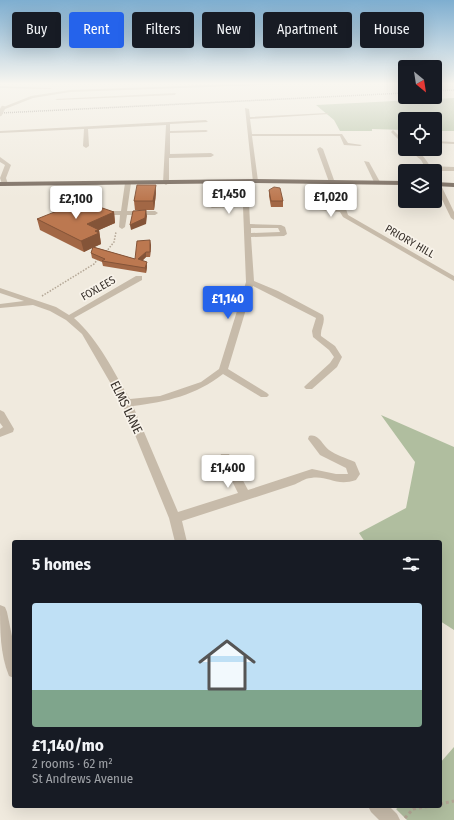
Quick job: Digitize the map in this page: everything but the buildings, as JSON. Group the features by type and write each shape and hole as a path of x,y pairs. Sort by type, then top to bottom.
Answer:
{"main road":[{"path":"2,183 18,185 245,181 398,183"},
{"path":"442,183 454,185"}],"street":[{"path":"0,132 182,122"},
{"path":"249,122 255,181"},
{"path":"166,183 168,123"},
{"path":"86,127 86,146"},
{"path":"168,132 206,131"},
{"path":"393,131 398,136"},
{"path":"250,135 342,135 346,144 360,145"},
{"path":"442,142 454,143"},
{"name":"PRIORY HILL","path":"320,149 345,216 454,280"},
{"path":"167,156 211,156"},
{"path":"0,160 6,163 8,167 2,183"},
{"path":"366,162 377,182"},
{"path":"442,169 454,169"},
{"path":"127,403 161,399 204,384 223,370 250,282 249,235 245,181"},
{"path":"122,227 128,183"},
{"path":"442,194 454,218"},
{"path":"212,206 247,205"},
{"path":"321,209 343,210"},
{"path":"94,213 155,213"},
{"path":"248,226 281,227 284,234 249,235"},
{"name":"FOXLEES","path":"69,318 139,278"},
{"path":"250,282 320,317 316,329 317,337 336,352 338,359 334,365 309,387"},
{"name":"ELMS LANE","path":"0,290 53,309 69,318 89,337 127,403 175,518 180,540"},
{"name":"ELMS LANE","path":"0,306 34,303"},
{"path":"223,370 264,395"},
{"path":"0,414 9,429 0,433"},
{"path":"175,518 289,482 312,473 341,479 352,477 354,474 351,465 324,452 313,439"},
{"path":"225,457 245,496"},
{"path":"0,612 12,661"},
{"path":"379,808 391,820"}],"path":[{"path":"104,253 114,242 116,230 122,227"},
{"path":"34,303 94,264 99,258"},
{"path":"442,804 454,801"},
{"path":"403,820 413,809 419,808"}],"green space":[{"path":"335,122 398,122 398,130 372,129 372,131 340,131"},
{"path":"442,122 454,122 454,131 442,131"},
{"path":"381,415 454,447 454,630 442,622 442,540 364,540 359,533 406,508 415,462"},
{"path":"454,747 454,820 407,820 396,809 442,808 442,761"}]}
